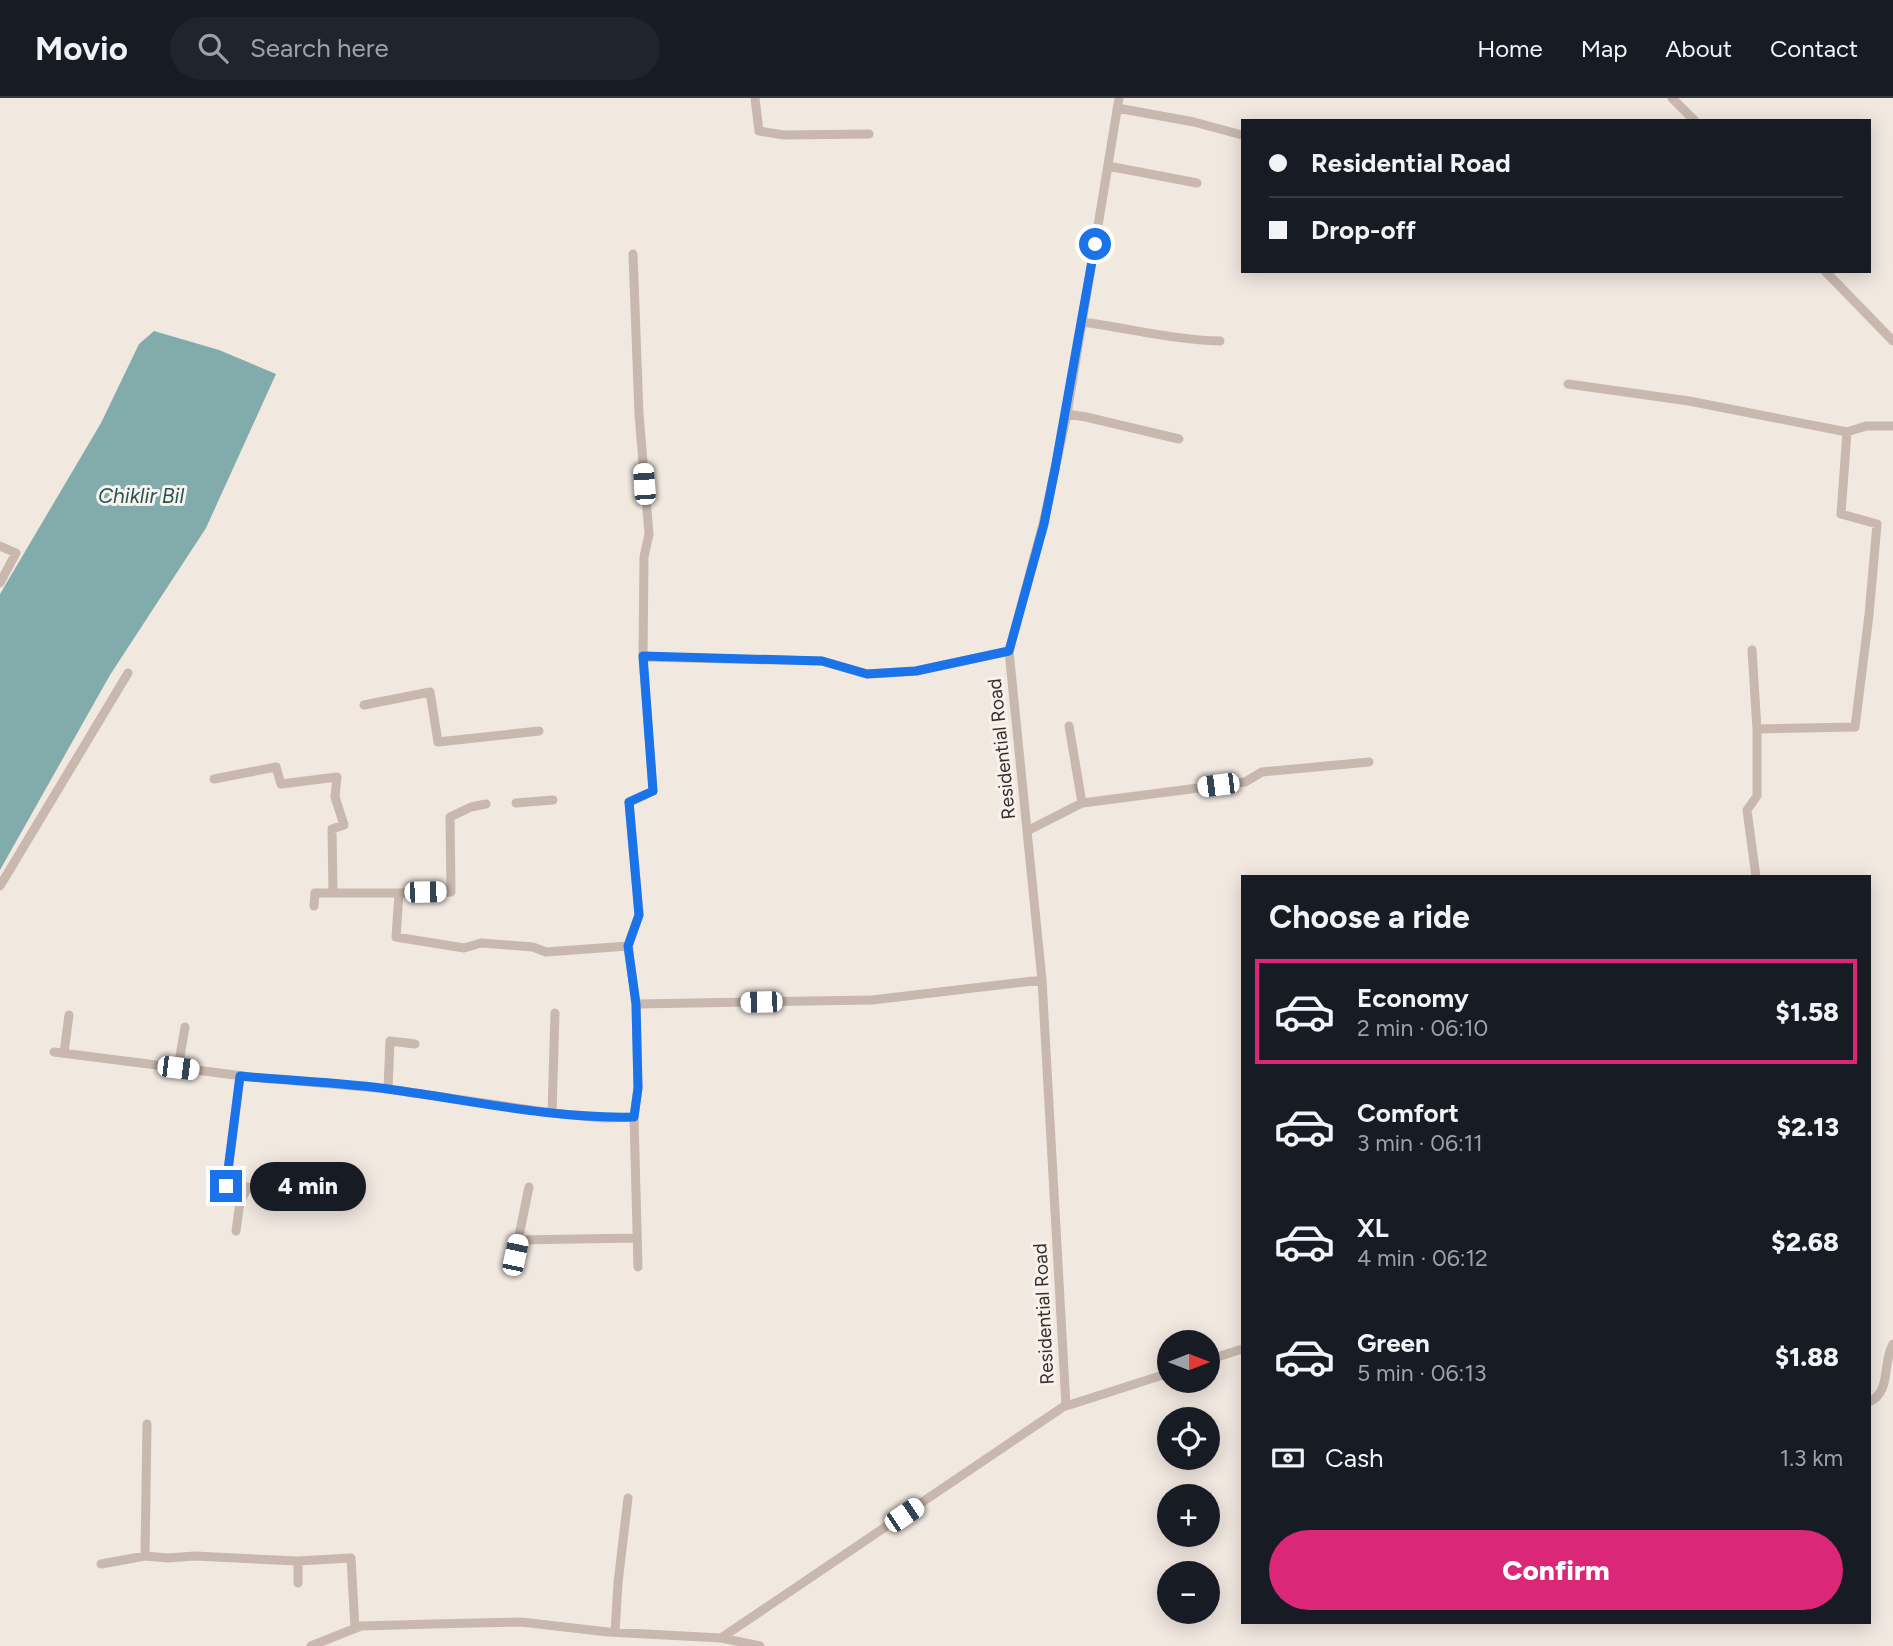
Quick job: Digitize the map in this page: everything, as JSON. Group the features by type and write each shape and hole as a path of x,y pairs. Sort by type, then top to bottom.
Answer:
{"street":[{"path":"755,98 760,131 784,135 869,134"},
{"path":"1672,98 1693,119"},
{"path":"1118,103 1241,135"},
{"name":"Residential Road","path":"1066,1406 1042,980 1009,651 1044,524 1066,414 1118,103"},
{"path":"1108,166 1197,183"},
{"path":"633,254 638,388 649,534 644,557 643,656 653,791 629,802 639,915 628,946 636,1004 638,1088 634,1117 638,1267"},
{"path":"1827,273 1893,341"},
{"path":"1082,322 1189,340 1220,341"},
{"path":"1568,384 1689,401 1847,432 1867,426 1893,426"},
{"path":"1066,414 1179,439"},
{"path":"1758,729 1855,727 1877,524 1841,514 1847,432"},
{"path":"0,547 16,553 0,583"},
{"path":"1752,650 1758,729 1757,796 1747,810 1756,875"},
{"path":"643,656 822,661 867,674 916,671 1009,651"},
{"path":"0,886 128,673"},
{"path":"364,705 430,692 438,743 539,731"},
{"path":"1069,726 1082,803"},
{"path":"1027,831 1082,803 1245,782 1262,772 1369,762"},
{"path":"214,779 276,767 281,784 337,777 335,797 344,825 332,830 333,893"},
{"path":"516,803 553,800"},
{"path":"314,905 315,892 451,892 450,817 471,807 486,804"},
{"path":"400,893 396,937 464,948 481,943 533,947 545,951 628,946"},
{"path":"636,1004 872,1000 1042,980"},
{"path":"552,1113 555,1013"},
{"path":"69,1016 59,1053 240,1076 387,1089 552,1113 604,1118 634,1117"},
{"path":"178,1068 185,1027"},
{"path":"387,1089 390,1041 415,1044"},
{"path":"236,1231 240,1202 248,1187 226,1186 240,1076"},
{"path":"515,1255 529,1187"},
{"path":"518,1240 637,1238"},
{"path":"1871,1401 1884,1388 1888,1355 1893,1344"},
{"path":"1220,1356 1241,1349"},
{"path":"722,1638 1066,1406 1157,1377"},
{"path":"145,1556 147,1424"},
{"path":"615,1632 628,1498"},
{"path":"101,1564 145,1556 298,1561 351,1558 355,1628"},
{"path":"298,1561 298,1583"},
{"path":"311,1646 361,1626 521,1622 615,1632 722,1638 760,1646"}],"water":[{"name":"Chiklir Bil","path":"154,331 219,350 276,374 206,528 110,675 0,870 0,594 101,423 139,344"}],"route":[{"path":"226,1186 240,1076 387,1089 552,1113 604,1118 634,1117 638,1088 636,1004 628,946 639,915 635,845 629,802 653,791 643,656 822,661 867,674 916,671 1009,651 1044,524 1095,244"}]}
